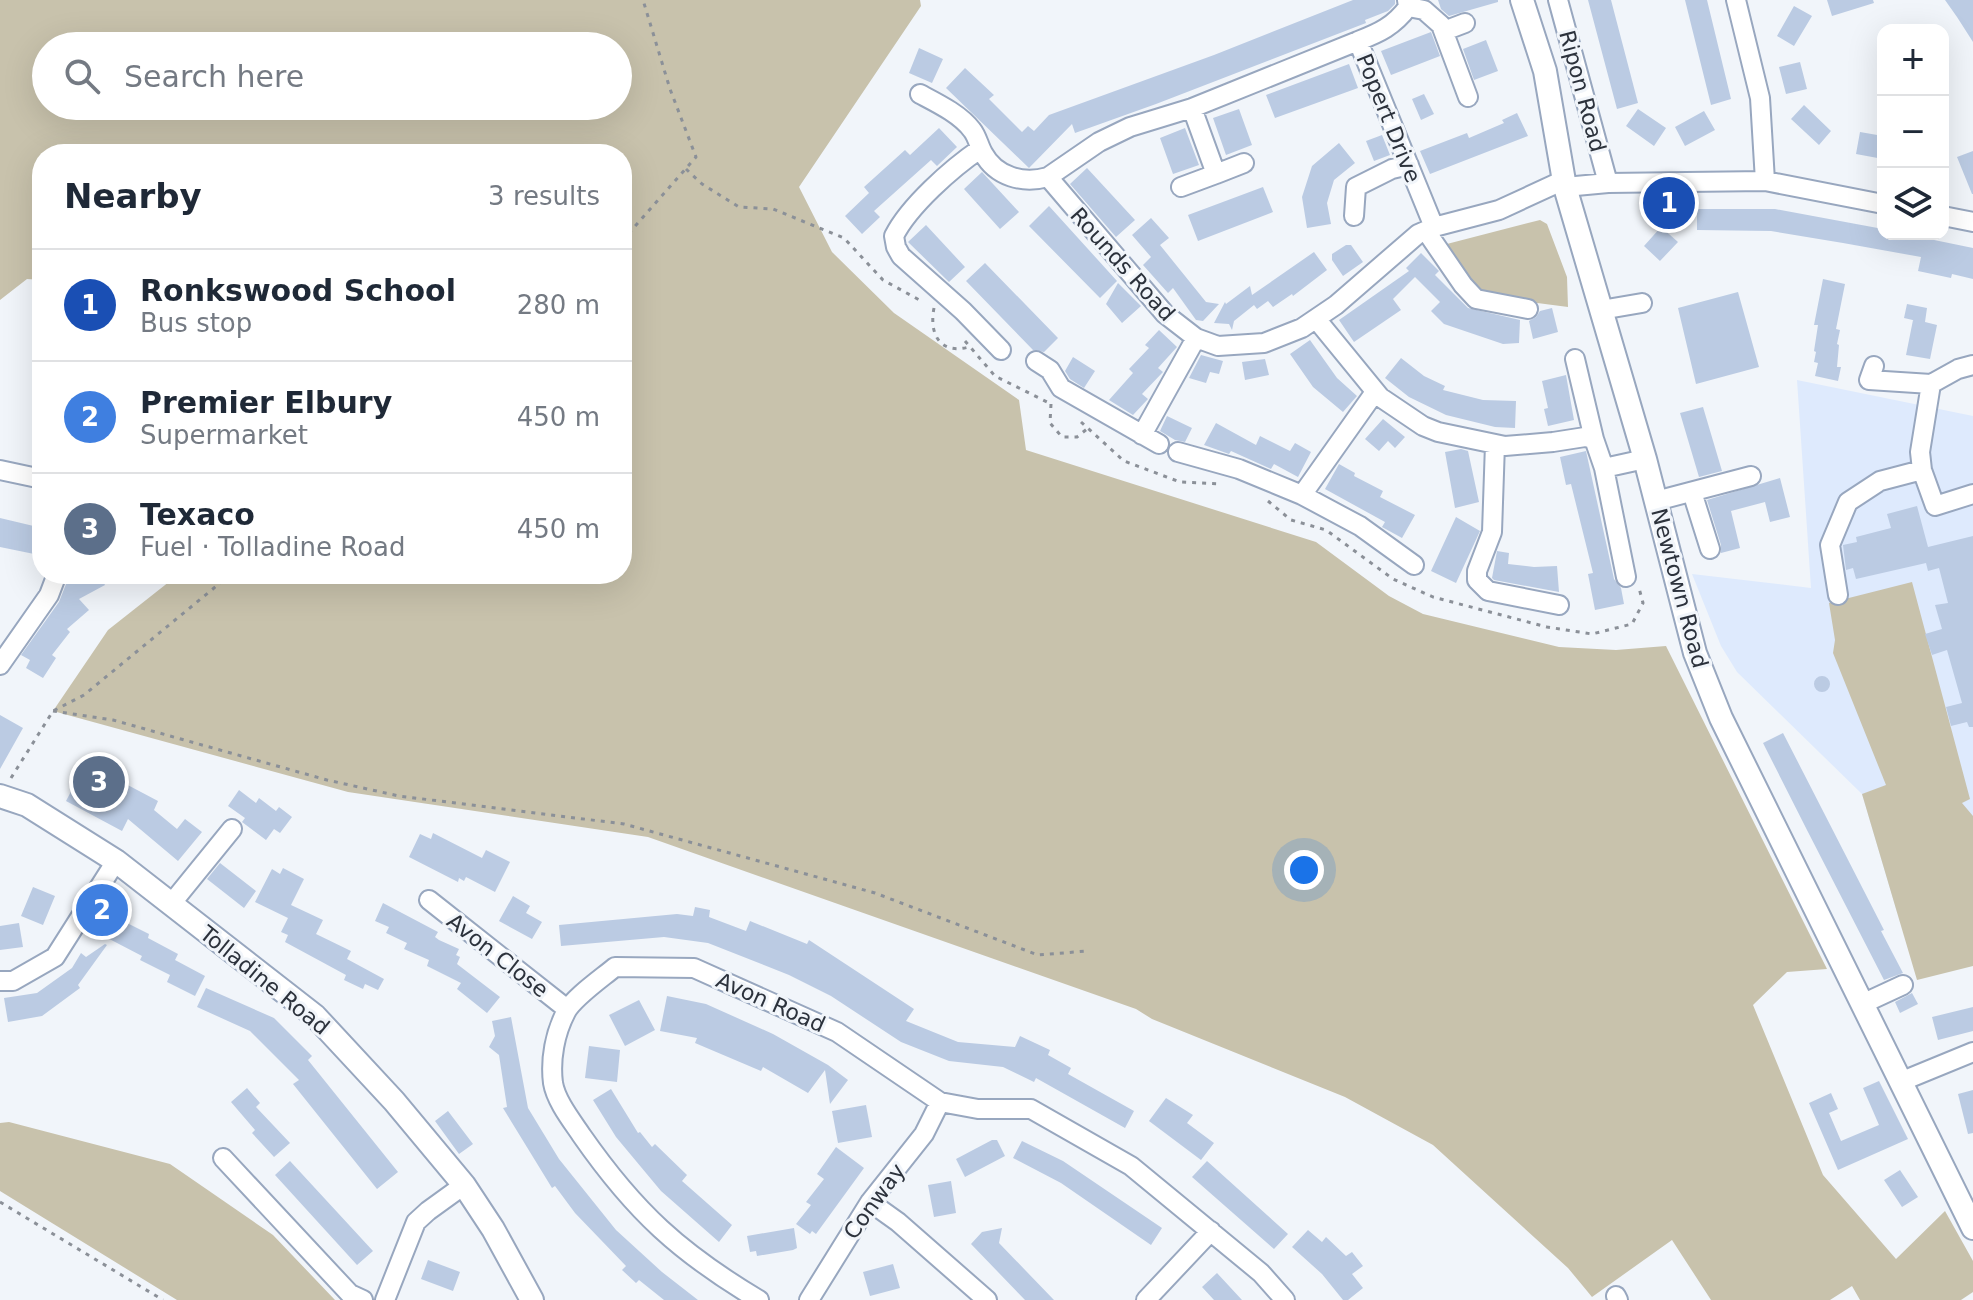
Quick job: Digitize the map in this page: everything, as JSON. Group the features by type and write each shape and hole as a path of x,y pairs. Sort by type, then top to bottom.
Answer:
{"main road":[{"name":"Newtown Road","path":"1522,0 1545,71 1564,184 1645,459 1695,653 1721,718 1973,1228"},
{"name":"Tolladine Road","path":"4,789 116,861 315,1016 394,1101 464,1185 493,1229 532,1300"}],"street":[{"name":"Ripon Road","path":"1558,0 1608,183"},
{"path":"1736,0 1760,98 1765,181"},
{"path":"1358,41 1389,27 1408,4 1424,10 1441,25 1468,97"},
{"path":"1444,31 1465,23"},
{"name":"Popert Drive","path":"1048,177 1099,142 1130,127 1192,108 1358,41 1409,165 1430,229 1463,285 1476,299 1528,309"},
{"path":"920,94 941,105 972,130 985,157 1010,178 1038,180 1048,177"},
{"path":"1192,108 1216,174"},
{"path":"980,149 899,225 894,236 901,256 1001,350"},
{"path":"1181,187 1244,163"},
{"path":"1354,216 1356,187 1392,169 1409,165"},
{"name":"Rounds Road","path":"1048,177 1150,298 1181,328 1196,338 1218,346 1264,343 1302,328 1317,320 1379,266 1430,229 1499,210 1564,184 1765,181 1877,203"},
{"path":"1949,217 1973,222"},
{"path":"1601,310 1642,303"},
{"path":"1317,320 1375,392 1423,426 1495,444 1531,445 1585,437 1594,439"},
{"path":"1142,435 1196,338"},
{"path":"1575,359 1604,468 1626,577"},
{"path":"1036,361 1050,370 1061,388 1159,444"},
{"path":"1874,366 1869,380 1931,384 1958,369 1973,365"},
{"path":"1931,384 1920,452 1922,470 1935,506 1973,494"},
{"path":"1302,495 1375,392"},
{"path":"1495,444 1492,532 1477,571 1477,580 1488,591 1559,605"},
{"path":"1178,452 1239,469 1302,495 1360,526 1414,565"},
{"path":"1604,468 1645,459"},
{"path":"0,470 32,477"},
{"path":"1838,595 1830,545 1848,502 1880,481 1922,470"},
{"path":"1656,501 1751,476"},
{"path":"1692,492 1710,549"},
{"path":"0,665 49,595 53,584"},
{"path":"171,904 232,829"},
{"path":"0,981 13,981 55,957 116,861"},
{"name":"Avon Close","path":"429,900 567,1009"},
{"name":"Avon Road","path":"759,1300 676,1244 635,1206 571,1120 554,1085 552,1053 567,1009 615,967 694,968 837,1032 940,1102 978,1109 1031,1109 1131,1166 1261,1273 1285,1300"},
{"path":"1862,1004 1903,985"},
{"path":"1900,1082 1973,1052"},
{"name":"Conway","path":"809,1300 870,1202 924,1134 940,1102"},
{"path":"223,1158 350,1294 363,1300"},
{"path":"385,1300 416,1222 464,1185"},
{"path":"870,1202 898,1222 987,1300"},
{"path":"1146,1300 1211,1231"}],"path":[{"path":"632,230 696,157 670,89 643,0"},
{"path":"934,307 932,330 941,343 950,348 969,347"},
{"path":"1051,404 1050,423 1062,437 1077,437 1088,428"},
{"path":"4,789 53,711 84,695 219,584"},
{"path":"53,711 113,720 327,780 399,796 624,824 875,893 1038,955 1087,951"},
{"path":"0,1202 163,1300"}],"shaded area":[{"path":"0,0 920,0 921,6 799,187 832,252 894,313 1019,400 1026,450 1316,542 1389,596 1423,614 1559,647 1616,650 1666,646 1827,969 1787,972 1753,1005 1823,1175 1896,1259 1945,1211 1973,1261 1973,1292 1961,1300 1860,1300 1852,1286 1830,1300 1711,1300 1672,1240 1592,1297 1568,1268 1433,1145 1345,1097 1152,1019 1136,1009 648,837 348,792 53,711 108,630 166,584 632,584 632,144 32,144 32,279 27,279 0,300"},
{"path":"1540,220 1547,224 1567,277 1568,307 1477,295 1443,245"},
{"path":"1797,380 1973,416 1973,898 1897,912 1862,794 1737,672 1721,646 1692,574 1811,588"},
{"path":"1912,582 1970,799 1962,803 1973,816 1973,966 1917,980 1862,794 1886,785 1833,653 1835,640 1829,603"},
{"path":"9,1122 170,1164 273,1235 335,1300 177,1300 0,1191 0,1123"}],"building":[{"path":"1353,0 1395,0 1395,4 1388,11 1365,20 1366,23 1156,104 1075,133 1072,124 1029,168 946,88 965,68 994,95 989,99 1022,132 1028,126 1034,131 1049,115"},
{"path":"1438,0 1498,2 1449,16 1441,9"},
{"path":"1588,0 1611,0 1638,103 1617,109"},
{"path":"1685,0 1707,0 1731,99 1711,105"},
{"path":"1827,0 1873,0 1874,3 1832,16"},
{"path":"1945,0 1973,0 1973,42 1957,17"},
{"path":"1794,6 1812,16 1794,46 1777,36"},
{"path":"1431,32 1440,56 1391,75 1381,51"},
{"path":"1486,40 1498,71 1474,80 1463,49"},
{"path":"919,48 943,59 932,83 909,73"},
{"path":"1800,62 1807,89 1786,94 1779,67"},
{"path":"1349,64 1358,88 1275,118 1266,95"},
{"path":"1424,94 1434,114 1421,120 1412,99"},
{"path":"1804,105 1831,131 1819,145 1791,119"},
{"path":"1239,109 1252,145 1226,155 1213,118"},
{"path":"1638,109 1666,128 1654,146 1626,126"},
{"path":"1704,111 1715,130 1685,146 1675,127"},
{"path":"1517,113 1528,136 1430,174 1420,151 1467,133 1469,138 1504,123 1502,120"},
{"path":"939,128 957,147 937,166 931,160 874,211 880,217 862,234 845,216 869,193 864,187 905,150 910,155"},
{"path":"1185,128 1199,165 1173,174 1160,138"},
{"path":"1860,132 1877,135 1877,158 1856,154"},
{"path":"1382,135 1390,155 1374,161 1366,141"},
{"path":"1339,143 1355,163 1334,180 1327,203 1331,224 1307,228 1302,197 1312,166"},
{"path":"1973,151 1973,194 1972,194 1957,157"},
{"path":"1087,168 1135,220 1116,237 1070,184"},
{"path":"982,172 1019,212 1000,229 964,189"},
{"path":"1263,187 1273,212 1198,241 1188,215"},
{"path":"1049,206 1117,281 1100,298 1029,226"},
{"path":"1697,209 1775,209 1877,228 1877,240 1934,240 1973,248 1973,279 1918,271 1921,257 1843,243 1771,231 1697,230"},
{"path":"1151,218 1169,238 1160,245 1206,302 1219,304 1203,321 1196,320 1173,288 1168,293 1143,265 1151,257 1132,235"},
{"path":"926,225 965,267 949,282 908,242"},
{"path":"1661,227 1678,242 1660,261 1644,246"},
{"path":"1351,245 1363,262 1343,276 1332,260 1332,254"},
{"path":"1314,252 1327,270 1293,296 1273,307 1268,301 1257,309 1254,305 1234,321 1232,330 1229,324 1214,323 1225,302 1250,286 1252,295"},
{"path":"1421,253 1439,271 1435,275 1468,308 1520,320 1519,343 1503,344 1444,324 1431,311 1440,302 1415,277 1393,299 1401,310 1354,342 1339,320 1409,271 1406,268"},
{"path":"985,263 1058,338 1044,352 1033,350 966,281"},
{"path":"1823,279 1845,284 1836,329 1840,330 1837,367 1841,367 1838,381 1815,376 1818,363 1814,362 1814,351 1818,325 1814,325"},
{"path":"1118,283 1141,306 1122,323 1106,304"},
{"path":"1738,292 1759,367 1696,384 1678,308"},
{"path":"1907,304 1927,308 1925,322 1937,325 1930,359 1906,355 1913,320 1904,318"},
{"path":"1552,308 1558,332 1533,339 1529,321 1540,311"},
{"path":"1159,330 1177,347 1158,368 1163,372 1142,394 1148,399 1133,415 1109,400 1133,373 1129,369 1149,348 1145,345"},
{"path":"1310,340 1337,378 1357,396 1343,412 1313,387 1290,354"},
{"path":"1201,355 1223,361 1219,374 1210,372 1206,383 1189,378"},
{"path":"1073,357 1095,371 1084,388 1070,379 1065,371"},
{"path":"1401,358 1424,376 1445,386 1443,390 1483,400 1516,401 1515,428 1495,427 1446,415 1409,397 1385,378"},
{"path":"1265,359 1269,375 1245,380 1242,362"},
{"path":"1566,375 1574,420 1548,426 1542,381"},
{"path":"1703,407 1722,471 1699,477 1680,413"},
{"path":"1167,416 1192,428 1185,442 1160,431"},
{"path":"1383,419 1405,437 1395,448 1388,441 1379,451 1365,439"},
{"path":"1216,423 1256,445 1260,436 1290,451 1295,443 1311,452 1298,477 1274,464 1271,469 1231,451 1229,454 1204,445"},
{"path":"1468,451 1479,502 1455,508 1445,452"},
{"path":"1586,451 1614,579 1621,588 1624,604 1595,610 1588,574 1593,573 1571,484 1566,485 1560,457"},
{"path":"1339,464 1383,491 1380,497 1415,515 1402,538 1382,527 1385,522 1325,489"},
{"path":"1780,478 1790,517 1770,522 1765,502 1731,511 1740,548 1721,553 1707,500"},
{"path":"1917,506 1928,547 1973,536 1973,727 1969,727 1967,722 1951,726 1946,707 1962,703 1947,650 1932,655 1925,634 1942,629 1935,605 1948,603 1939,568 1928,571 1926,563 1856,579 1853,568 1846,570 1843,545 1857,542 1856,537 1891,528 1887,514"},
{"path":"1456,517 1480,531 1456,583 1431,571"},
{"path":"0,518 32,526 32,554 0,547"},
{"path":"1497,551 1509,553 1508,564 1557,566 1559,592 1494,580"},
{"path":"66,584 105,585 79,599 89,610 67,629 70,632 52,655 56,658 43,678 26,668 30,660 21,655 59,602"},
{"path":"1822,676 1830,684 1822,692 1814,684"},
{"path":"0,715 23,728 0,769"},
{"path":"1783,733 1903,973 1884,980 1763,743"},
{"path":"86,763 158,801 154,810 177,829 185,819 202,832 178,861 128,819 122,831 66,801"},
{"path":"239,790 256,803 259,798 276,811 279,807 292,817 280,833 274,829 266,840 242,822 245,818 228,806"},
{"path":"433,833 482,858 486,850 510,862 495,892 466,877 464,881 459,878 458,882 409,857 420,834 431,839"},
{"path":"220,863 256,891 244,908 207,879"},
{"path":"283,868 304,879 291,905 323,920 316,934 351,951 347,959 384,979 378,990 365,984 363,989 344,980 346,975 285,942 288,935 281,932 288,918 255,902 272,869 280,874"},
{"path":"33,887 55,896 43,925 21,916"},
{"path":"513,896 530,906 526,913 542,922 532,939 499,921"},
{"path":"104,902 120,911 117,918 149,934 148,938 178,954 175,960 205,976 195,996 167,982 170,975 140,960 142,956 94,931 86,930"},
{"path":"383,903 438,932 435,937 459,949 457,964 500,997 487,1013 457,989 461,983 427,966 429,960 404,949 407,943 386,933 389,927 375,921"},
{"path":"695,907 710,910 709,917 746,931 750,921 807,944 809,940 914,1009 906,1021 958,1042 1015,1047 1020,1036 1050,1050 1048,1055 1071,1068 1068,1074 1134,1111 1125,1128 1036,1078 1034,1082 1003,1067 949,1061 901,1042 831,996 789,975 708,943 664,937 561,946 559,925 677,914 693,916"},
{"path":"19,923 23,947 0,950 0,926"},
{"path":"105,944 78,985 80,988 42,1016 8,1022 4,998 37,993 72,968 81,953 86,957"},
{"path":"206,988 274,1018 312,1056 308,1060 398,1172 377,1189 293,1084 299,1080 250,1031 197,1007"},
{"path":"1912,993 1918,1004 1900,1013 1895,1002"},
{"path":"667,996 706,1004 773,1034 848,1080 830,1104 825,1070 808,1093 763,1067 761,1071 695,1043 697,1038 660,1031"},
{"path":"639,1000 655,1030 625,1046 609,1015"},
{"path":"1973,1007 1973,1031 1938,1040 1932,1017"},
{"path":"511,1017 528,1108 559,1159 616,1230 698,1300 664,1300 639,1280 636,1283 622,1270 626,1266 575,1213 555,1186 552,1188 503,1108 507,1107 499,1055 489,1047 495,1036 492,1021"},
{"path":"589,1046 620,1050 617,1082 585,1078"},
{"path":"1879,1081 1908,1139 1838,1170 1809,1103 1831,1093 1838,1109 1829,1113 1841,1141 1879,1125 1863,1088"},
{"path":"247,1088 260,1103 256,1107 290,1143 274,1157 252,1133 255,1130 231,1102"},
{"path":"611,1089 638,1133 652,1147 655,1144 687,1175 682,1181 732,1225 719,1242 661,1191 616,1137 593,1100"},
{"path":"1973,1090 1973,1133 1968,1134 1958,1094"},
{"path":"1166,1098 1193,1115 1187,1123 1214,1143 1201,1160 1149,1121"},
{"path":"866,1105 872,1137 838,1143 832,1111"},
{"path":"448,1111 473,1144 459,1154 435,1121"},
{"path":"997,1140 1005,1156 965,1177 956,1159"},
{"path":"1022,1141 1063,1161 1162,1228 1151,1245 1061,1183 1013,1158"},
{"path":"836,1147 864,1168 816,1234 812,1231 810,1234 796,1224 811,1205 806,1202 824,1179 817,1174"},
{"path":"290,1161 373,1251 357,1265 275,1175"},
{"path":"1207,1161 1288,1234 1274,1249 1192,1177"},
{"path":"1900,1170 1918,1197 1902,1207 1884,1180"},
{"path":"951,1181 956,1213 934,1217 928,1185"},
{"path":"794,1228 797,1248 757,1256 756,1251 750,1252 747,1236"},
{"path":"1002,1228 999,1243 1054,1300 1025,1300 971,1244 982,1232"},
{"path":"1308,1230 1322,1242 1326,1237 1346,1256 1352,1252 1363,1266 1352,1274 1363,1288 1348,1300 1343,1300 1322,1274 1292,1247"},
{"path":"428,1260 460,1272 453,1291 421,1279"},
{"path":"893,1264 900,1288 870,1296 863,1272"},
{"path":"1217,1273 1242,1300 1214,1300 1202,1287"}],"place":[{"name":"Ronkswood School","path":"1669,203"},
{"name":"Texaco","path":"99,782"},
{"name":"Premier Elbury","path":"102,910"}]}
